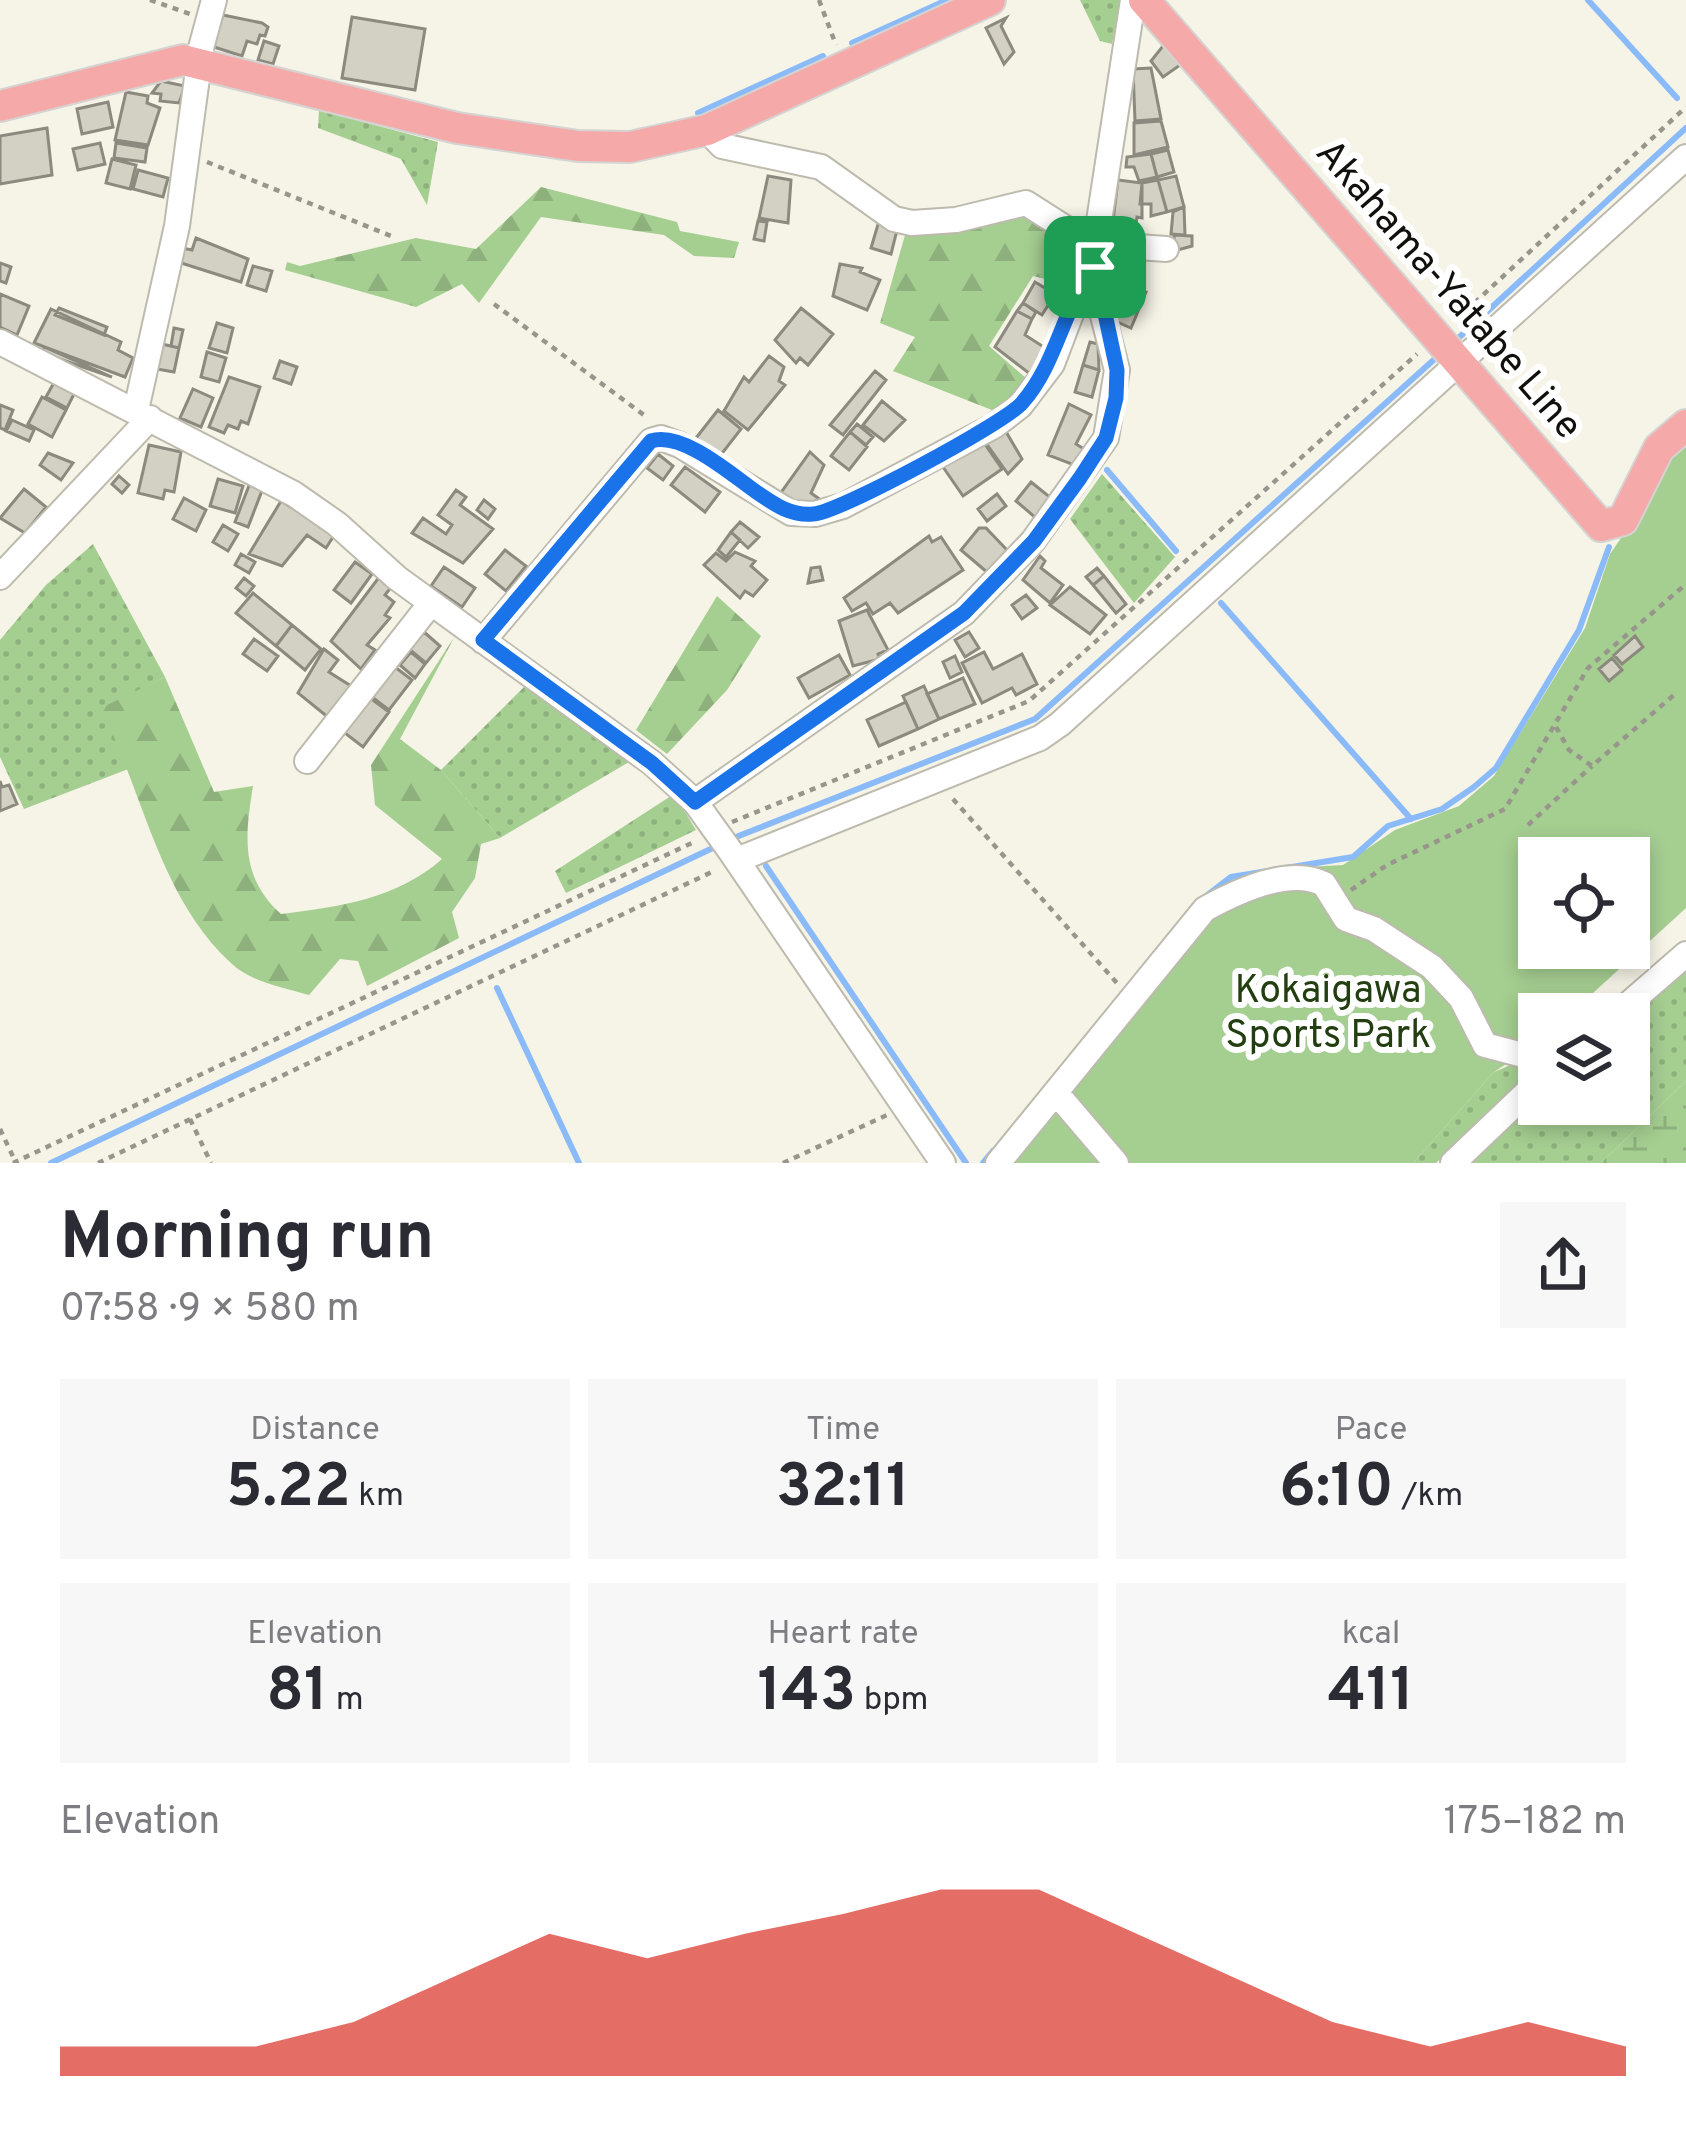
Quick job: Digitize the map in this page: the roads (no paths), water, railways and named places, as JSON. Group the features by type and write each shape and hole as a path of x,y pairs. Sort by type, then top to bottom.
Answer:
{"main road":[{"path":"0,106 168,61 199,61 457,128 630,147 707,130 990,0"},
{"name":"Akahama-Yatabe Line","path":"1144,0 1601,526 1623,520 1659,448 1686,425"}],"street":[{"path":"483,640 640,448 661,438 791,513 815,514 843,506 994,426 1020,406 1052,364 1095,253 1133,0"},
{"path":"0,577 12,549 143,414 188,154 199,61 212,10"},
{"path":"707,130 722,146 821,167 894,219 934,224 1026,203 1095,253 1166,249"},
{"path":"726,845 936,780 1040,738 1060,724 1446,350 1686,157"},
{"path":"695,802 964,613 1034,541 1080,478 1106,438 1116,398 1117,370 1095,253"},
{"path":"0,342 294,494 430,603 652,763 695,802 943,1163"},
{"path":"307,761 430,603"},
{"path":"998,1163 1205,910 1247,889 1296,879 1324,884 1346,919 1374,929 1432,967 1461,998 1485,1045 1518,1053"},
{"path":"1641,993 1686,954"},
{"path":"1058,1095 1116,1163"},
{"path":"1453,1163 1518,1101"}],"waterway":[{"path":"852,43 947,0"},
{"path":"1588,0 1677,98"},
{"path":"698,113 823,56"},
{"path":"1452,344 1686,128"},
{"path":"731,839 1035,719 1438,356"},
{"path":"1107,470 1176,551"},
{"path":"1205,897 1231,877 1353,857 1388,826 1442,809 1496,768 1579,630 1609,547"},
{"path":"1221,603 1411,819"},
{"path":"51,1163 719,845"},
{"path":"766,866 966,1163"},
{"path":"497,988 579,1163"},
{"path":"983,1163 993,1151"}],"park label":[{"name":"Kokaigawa Sports Park","path":"1328,1014"}]}
